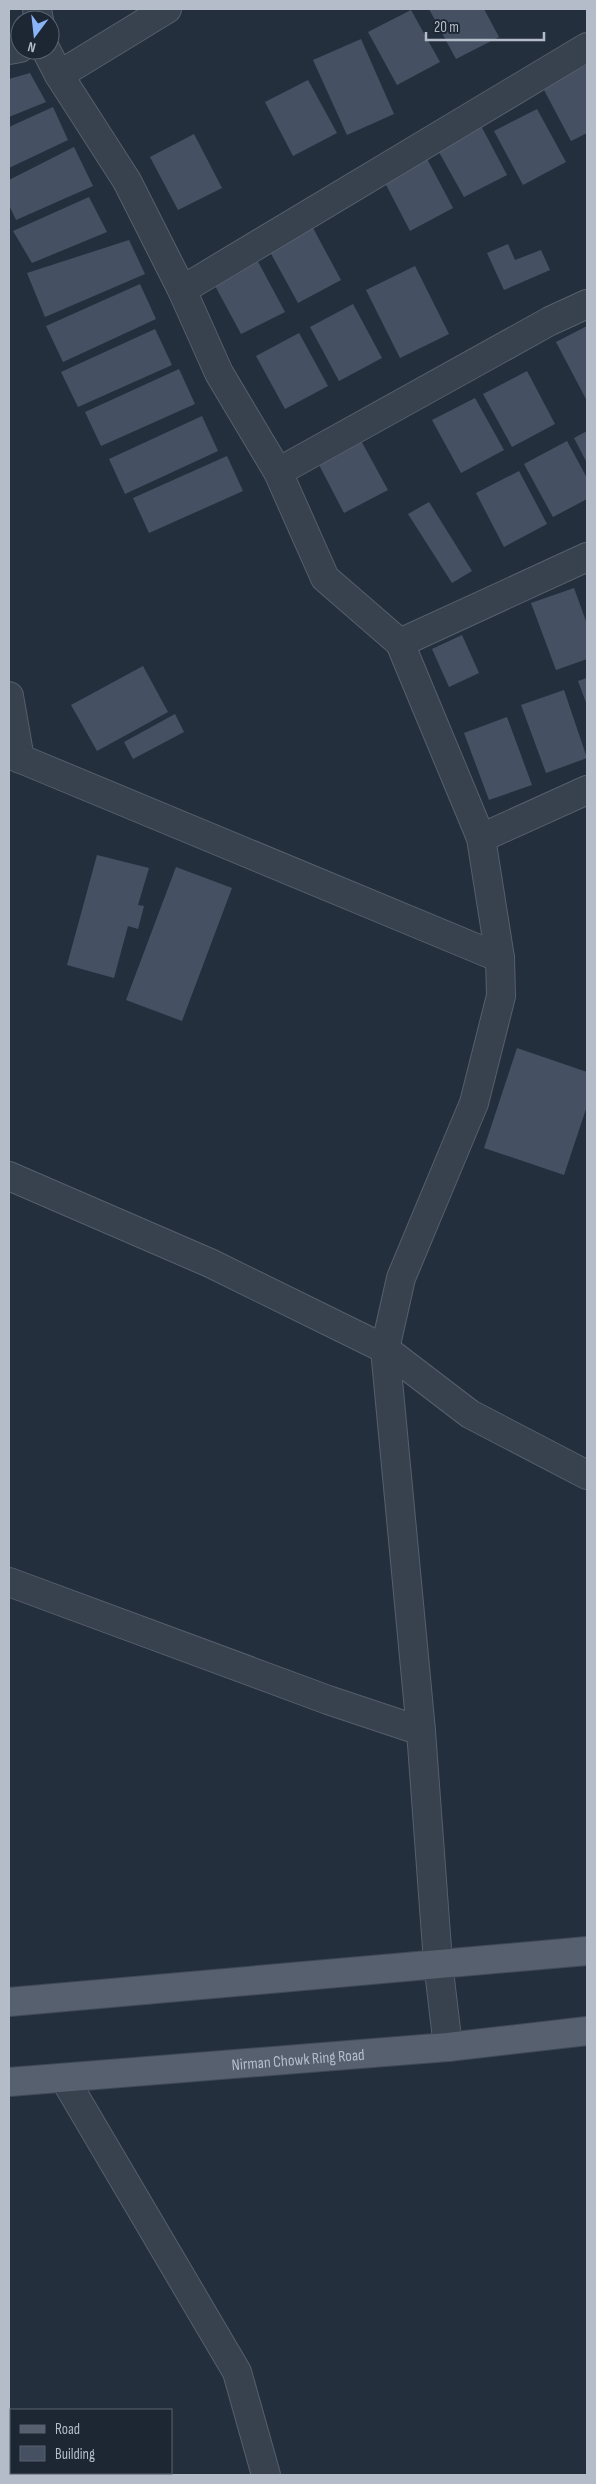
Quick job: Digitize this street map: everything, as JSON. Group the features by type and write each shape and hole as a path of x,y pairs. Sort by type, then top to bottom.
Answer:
{"main road":[{"path":"9,2002 438,1962 587,1951"},
{"name":"Nirman Chowk Ring Road","path":"9,2082 448,2047 587,2031"}],"street":[{"path":"59,75 167,9"},
{"path":"182,290 587,47"},
{"path":"51,60 127,181 182,290 219,373 278,472 324,578 400,643 481,838 500,958 500,996 474,1103 401,1278 385,1349 421,1731 438,1962 448,2047"},
{"path":"278,472 550,321 587,304"},
{"path":"400,643 587,557"},
{"path":"9,696 15,757 500,958"},
{"path":"481,838 587,790"},
{"path":"9,1176 210,1263 385,1349 470,1414 587,1475"},
{"path":"9,1582 328,1700 421,1731"},
{"path":"64,2078 237,2372 266,2475"}],"building":[{"path":"429,9 484,9 499,37 456,59"},
{"path":"411,10 440,62 397,85 368,32"},
{"path":"361,39 394,114 347,135 313,60"},
{"path":"586,65 587,133 571,141 543,88"},
{"path":"30,73 46,102 9,117 9,79"},
{"path":"308,80 337,133 293,156 265,102"},
{"path":"53,107 68,140 9,168 9,127"},
{"path":"537,109 566,162 523,185 494,131"},
{"path":"479,122 507,175 464,197 435,145"},
{"path":"194,134 222,188 178,210 150,157"},
{"path":"74,147 93,186 16,220 9,205 9,180"},
{"path":"425,155 453,208 410,231 382,177"},
{"path":"89,197 107,232 32,263 13,231"},
{"path":"313,228 341,280 298,303 269,250"},
{"path":"129,240 145,274 45,317 27,273"},
{"path":"508,244 515,260 541,250 550,270 504,290 487,253"},
{"path":"256,258 285,312 241,334 213,282"},
{"path":"415,266 449,334 400,358 366,290"},
{"path":"140,284 156,319 63,362 46,326"},
{"path":"353,304 382,358 339,381 310,327"},
{"path":"587,326 587,401 556,342"},
{"path":"155,329 172,365 78,407 61,372"},
{"path":"299,333 328,386 285,409 256,356"},
{"path":"179,369 195,404 101,446 85,412"},
{"path":"527,371 555,424 512,447 483,394"},
{"path":"475,398 504,450 461,473 432,420"},
{"path":"202,416 218,451 125,494 109,459"},
{"path":"587,431 587,463 574,438"},
{"path":"359,437 388,490 344,513 316,459"},
{"path":"567,441 587,478 587,499 553,517 524,464"},
{"path":"227,456 243,491 149,533 133,498"},
{"path":"519,471 547,524 504,547 476,493"},
{"path":"429,502 472,571 452,583 408,514"},
{"path":"574,588 587,624 587,659 556,670 531,603"},
{"path":"462,635 479,673 449,687 432,649"},
{"path":"143,666 168,712 97,751 71,705"},
{"path":"587,678 587,705 578,681"},
{"path":"564,690 587,758 546,773 521,705"},
{"path":"175,714 184,732 133,759 124,742"},
{"path":"507,717 532,785 489,800 464,733"},
{"path":"97,855 149,868 138,905 144,906 138,929 128,926 114,978 67,965"},
{"path":"176,867 232,888 182,1021 126,1000"},
{"path":"517,1048 587,1072 587,1106 564,1175 484,1148"}]}
